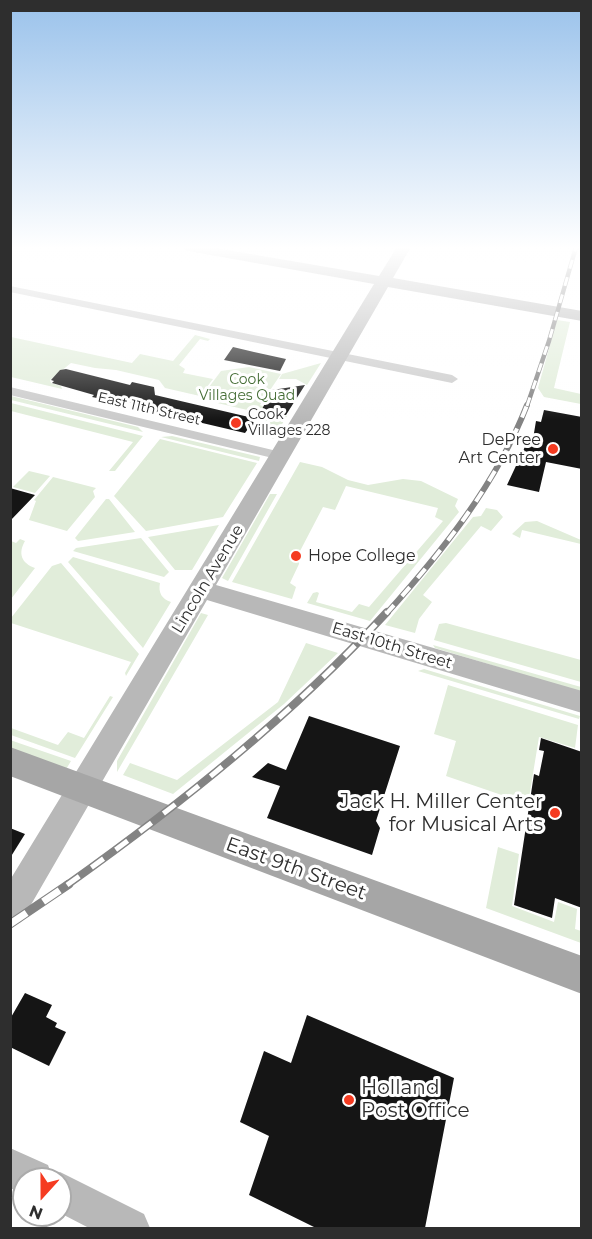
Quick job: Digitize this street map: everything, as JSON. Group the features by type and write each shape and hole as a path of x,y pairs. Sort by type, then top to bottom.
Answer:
{"main road":[{"name":"East 9th Street","path":"10,761 582,975"}],"street":[{"path":"89,305 452,379"},
{"name":"Lincoln Avenue","path":"10,911 370,305"},
{"path":"519,305 582,316"},
{"name":"East 11th Street","path":"10,391 281,456"},
{"name":"East 10th Street","path":"202,590 582,702"},
{"path":"72,1198 130,1228"}],"green space":[{"path":"557,320 570,322 554,388 581,394 581,404 544,397 538,388"},
{"path":"195,335 210,339 208,341 200,339 179,365 185,369 183,373 213,379 200,396 165,388 159,380 71,363 50,380 62,389 11,377 11,337 132,363 140,354 173,361"},
{"path":"321,363 307,385 296,379 279,379 282,374"},
{"name":"Cook Villages Quad","path":"249,367 281,374 260,405 267,408 265,412 287,416 273,439 258,411 260,406 256,412 200,399 221,371"},
{"path":"11,396 138,427 143,432 11,400"},
{"path":"10,403 143,436 115,471 109,471 133,442 11,411"},
{"path":"172,436 260,457 259,461 161,437"},
{"path":"160,439 257,463 223,517 146,531 114,496"},
{"path":"300,462 322,467 348,480 368,485 403,479 421,481 458,499 455,506 459,512 370,621 307,603 313,593 317,592 319,593 316,602 352,612 359,604 369,607 443,521 435,517 438,508 346,486 335,510 323,507 299,553 299,564 290,583 296,587 292,599 232,582"},
{"path":"29,471 50,476 35,493 13,487"},
{"path":"53,477 96,488 93,491 95,497 67,531 29,520 36,501 34,500"},
{"path":"270,494 277,494 228,581 222,578"},
{"path":"106,499 109,499 135,532 78,541 75,538"},
{"path":"486,508 497,510 503,517 491,531 481,526 423,595 432,602 419,619 415,633 385,625 473,517 481,516"},
{"path":"537,521 581,540 581,544 522,530 520,538 512,534 525,522"},
{"path":"219,525 192,570 175,570 148,537"},
{"path":"141,538 169,572 164,577 73,551 76,548"},
{"path":"20,539 25,541 22,557 35,568 11,599 11,541 16,543"},
{"path":"73,557 160,583 161,595 171,602 143,648 68,562"},
{"path":"61,563 139,654 126,676 125,673 131,662 11,623 11,618 52,566"},
{"path":"201,613 208,615 117,772 117,761"},
{"path":"446,623 581,660 581,682 434,640 439,624"},
{"path":"306,643 338,653 284,704 173,794 123,775 130,763 177,780 278,702"},
{"path":"433,645 581,687 581,692 435,648"},
{"path":"424,669 580,716 579,719 418,671"},
{"path":"448,685 578,725 575,748 539,737 528,804 446,776 456,741 434,734"},
{"path":"110,696 113,697 75,758 11,735 11,728 58,745 68,732 84,738"},
{"path":"10,740 71,761 65,771 11,751"},
{"path":"498,847 519,854 512,906 554,922 558,902 577,909 575,929 581,931 581,943 486,908"}],"building":[{"path":"233,347 286,359 280,371 224,360"},
{"path":"66,369 130,385 132,382 154,387 155,395 253,418 254,429 248,429 245,433 151,411 153,408 109,397 107,400 92,397 94,395 52,383 54,381 51,380 60,370"},
{"path":"305,385 286,415 261,411 272,390"},
{"name":"DePree Art Center","path":"544,410 582,417 582,469 546,462 539,492 507,485 529,438 533,439 536,421 541,422"},
{"path":"10,488 35,495 10,521"},
{"path":"309,716 400,746 376,821 380,828 372,855 267,818 280,786 252,777 268,763 286,770"},
{"name":"Jack H. Miller Center for Musical Arts","path":"541,738 582,752 582,908 555,898 552,918 514,905 534,774 539,776 544,751 539,750"},
{"path":"10,828 25,834 10,858"},
{"path":"25,993 52,1005 46,1017 57,1023 55,1027 66,1032 49,1066 10,1047 10,1019"},
{"name":"Holland Post Office","path":"307,1015 454,1078 425,1228 316,1228 249,1195 269,1136 240,1122 264,1051 291,1063"}],"railway":[{"path":"527,406 559,305"},
{"path":"386,614 466,516 500,462 527,405"},
{"path":"67,885 234,757 313,687 387,612"},
{"path":"10,924 69,884"}],"place":[{"name":"Cook Villages 228","path":"236,423"},
{"name":"DePree Art Center","path":"553,449"},
{"name":"Hope College","path":"296,556"},
{"name":"Jack H. Miller Center for Musical Arts","path":"555,813"},
{"name":"Holland Post Office","path":"349,1100"}]}
